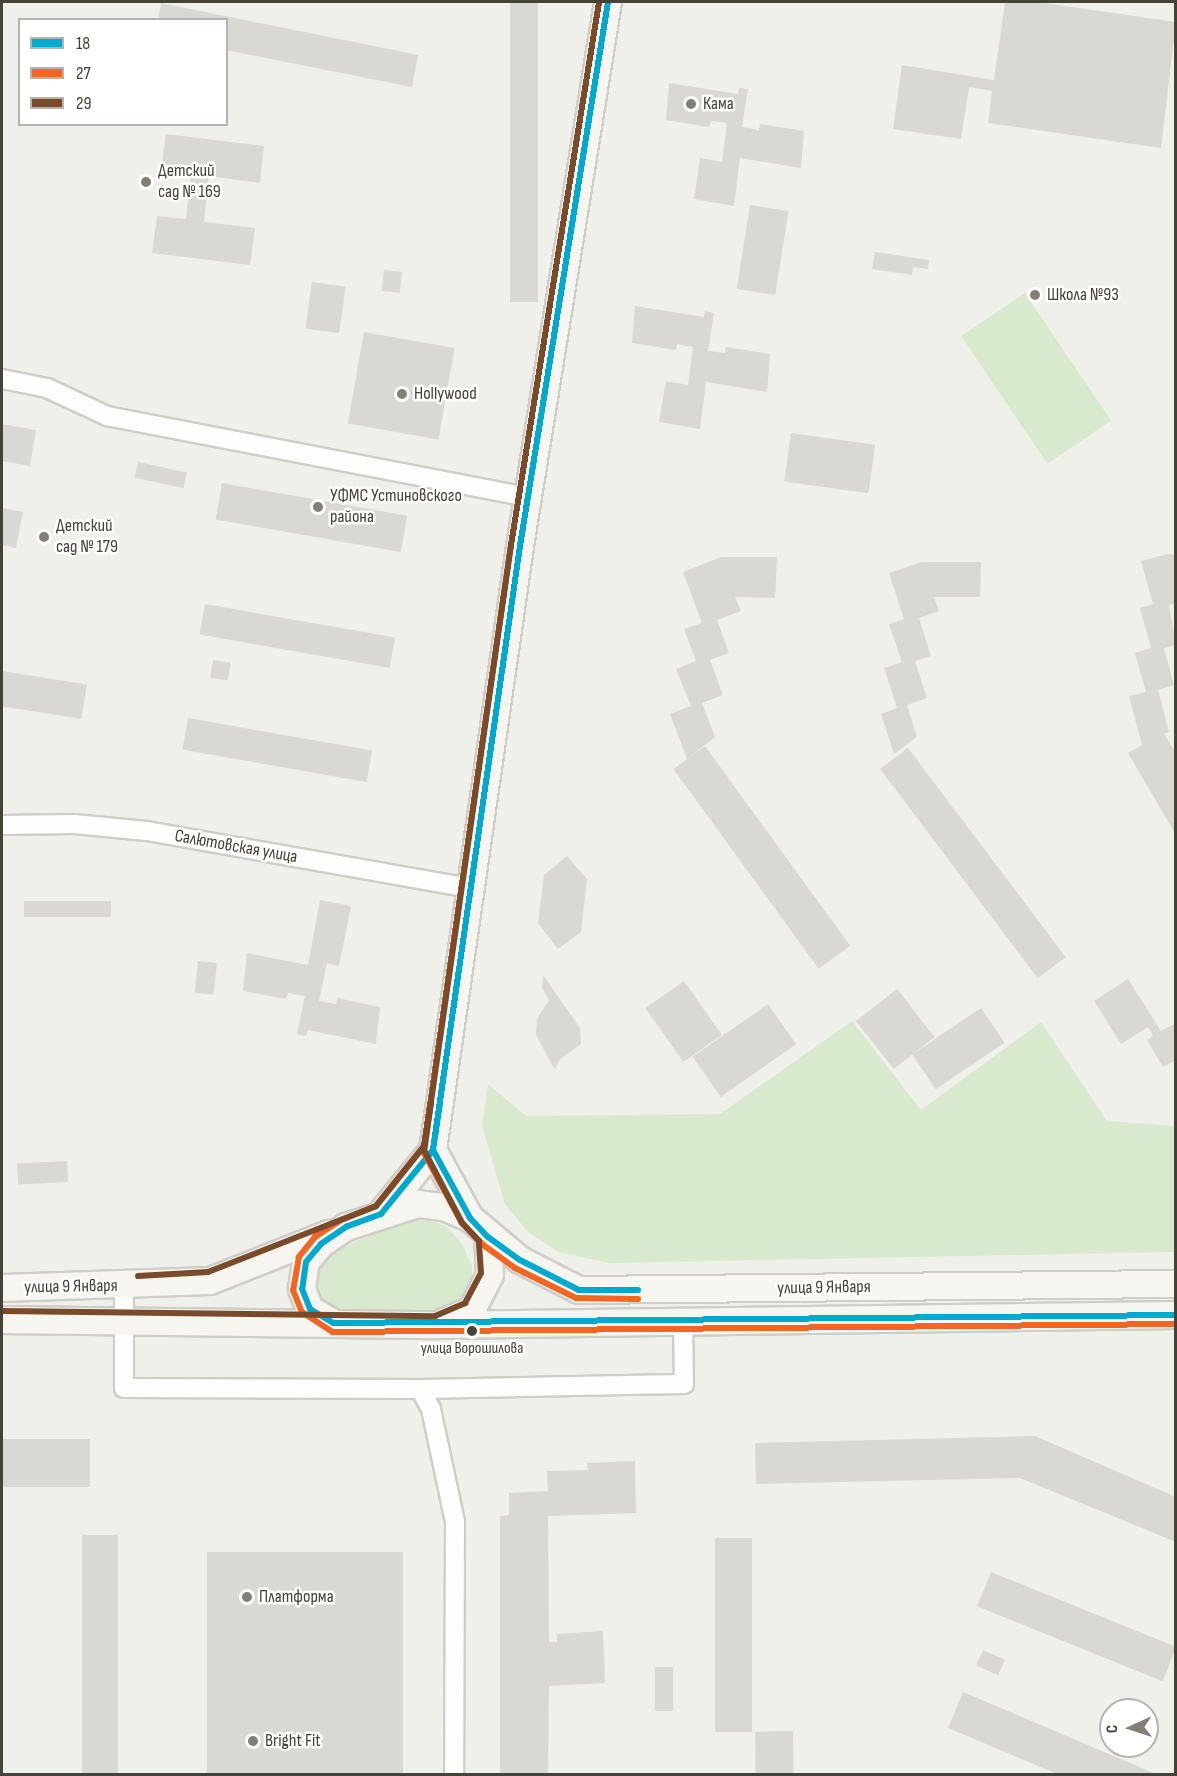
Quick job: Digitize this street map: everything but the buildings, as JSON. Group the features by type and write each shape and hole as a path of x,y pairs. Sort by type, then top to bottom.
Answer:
{"main road":[{"path":"381,1214 433,1150 469,888 608,2"},
{"path":"433,1150 470,1218 488,1237 490,1275 472,1310 437,1325 333,1323 310,1309 302,1289 306,1262 321,1244 346,1227 418,1204 444,1207 470,1218"},
{"name":"улица 9 Января","path":"2,1288 124,1286 210,1281 346,1227"},
{"name":"улица 9 Января","path":"488,1237 520,1260 579,1290 1176,1284"},
{"name":"улица 9 Января","path":"437,1325 1176,1315"},
{"name":"улица 9 Января","path":"2,1320 333,1323"}],"street":[{"path":"2,380 47,388 107,416 529,497"},
{"name":"Салютовская улица","path":"2,825 74,824 147,831 469,888"},
{"path":"124,1286 124,1388 420,1389 684,1384 683,1321"},
{"path":"420,1389 431,1409 455,1522 454,1774"}],"green space":[{"path":"1025,293 1111,421 1047,464 961,336"},
{"path":"852,1021 921,1110 1041,1022 1107,1121 1175,1126 1175,1252 609,1263 558,1252 528,1232 505,1204 482,1126 488,1084 526,1116 720,1114"},
{"path":"421,1218 446,1226 463,1245 472,1266 472,1278 462,1297 446,1307 424,1313 341,1312 319,1303 312,1278 326,1255 395,1224"}],"transit line":[{"name":"27","path":"599,2 511,545 424,1146 376,1206 341,1220 315,1237 299,1257 293,1290 302,1312 333,1332 1176,1324"},
{"name":"29","path":"2,1311 435,1316 465,1303 481,1273 479,1241 462,1223 424,1150 511,545 599,2"},
{"name":"18","path":"608,2 520,546 433,1150 381,1214 346,1227 321,1244 306,1262 302,1289 310,1309 333,1323 1176,1315"},
{"name":"27","path":"431,1102 424,1153 462,1223 482,1244 515,1268 576,1298 638,1299"},
{"name":"29","path":"138,1276 208,1272 376,1206 424,1146 431,1102"},
{"name":"18","path":"440,1103 433,1150 470,1218 488,1237 520,1260 579,1290 638,1290"}],"place":[{"name":"Кама","path":"691,104"},
{"name":"Детский сад № 169","path":"146,182"},
{"name":"Школа №93","path":"1035,295"},
{"name":"Hollywood","path":"402,394"},
{"name":"УФМС Устиновского района","path":"318,507"},
{"name":"Детский сад № 179","path":"44,537"},
{"name":"улица Ворошилова","path":"472,1331"},
{"name":"Платформа","path":"247,1597"},
{"name":"Bright Fit","path":"253,1741"}]}
